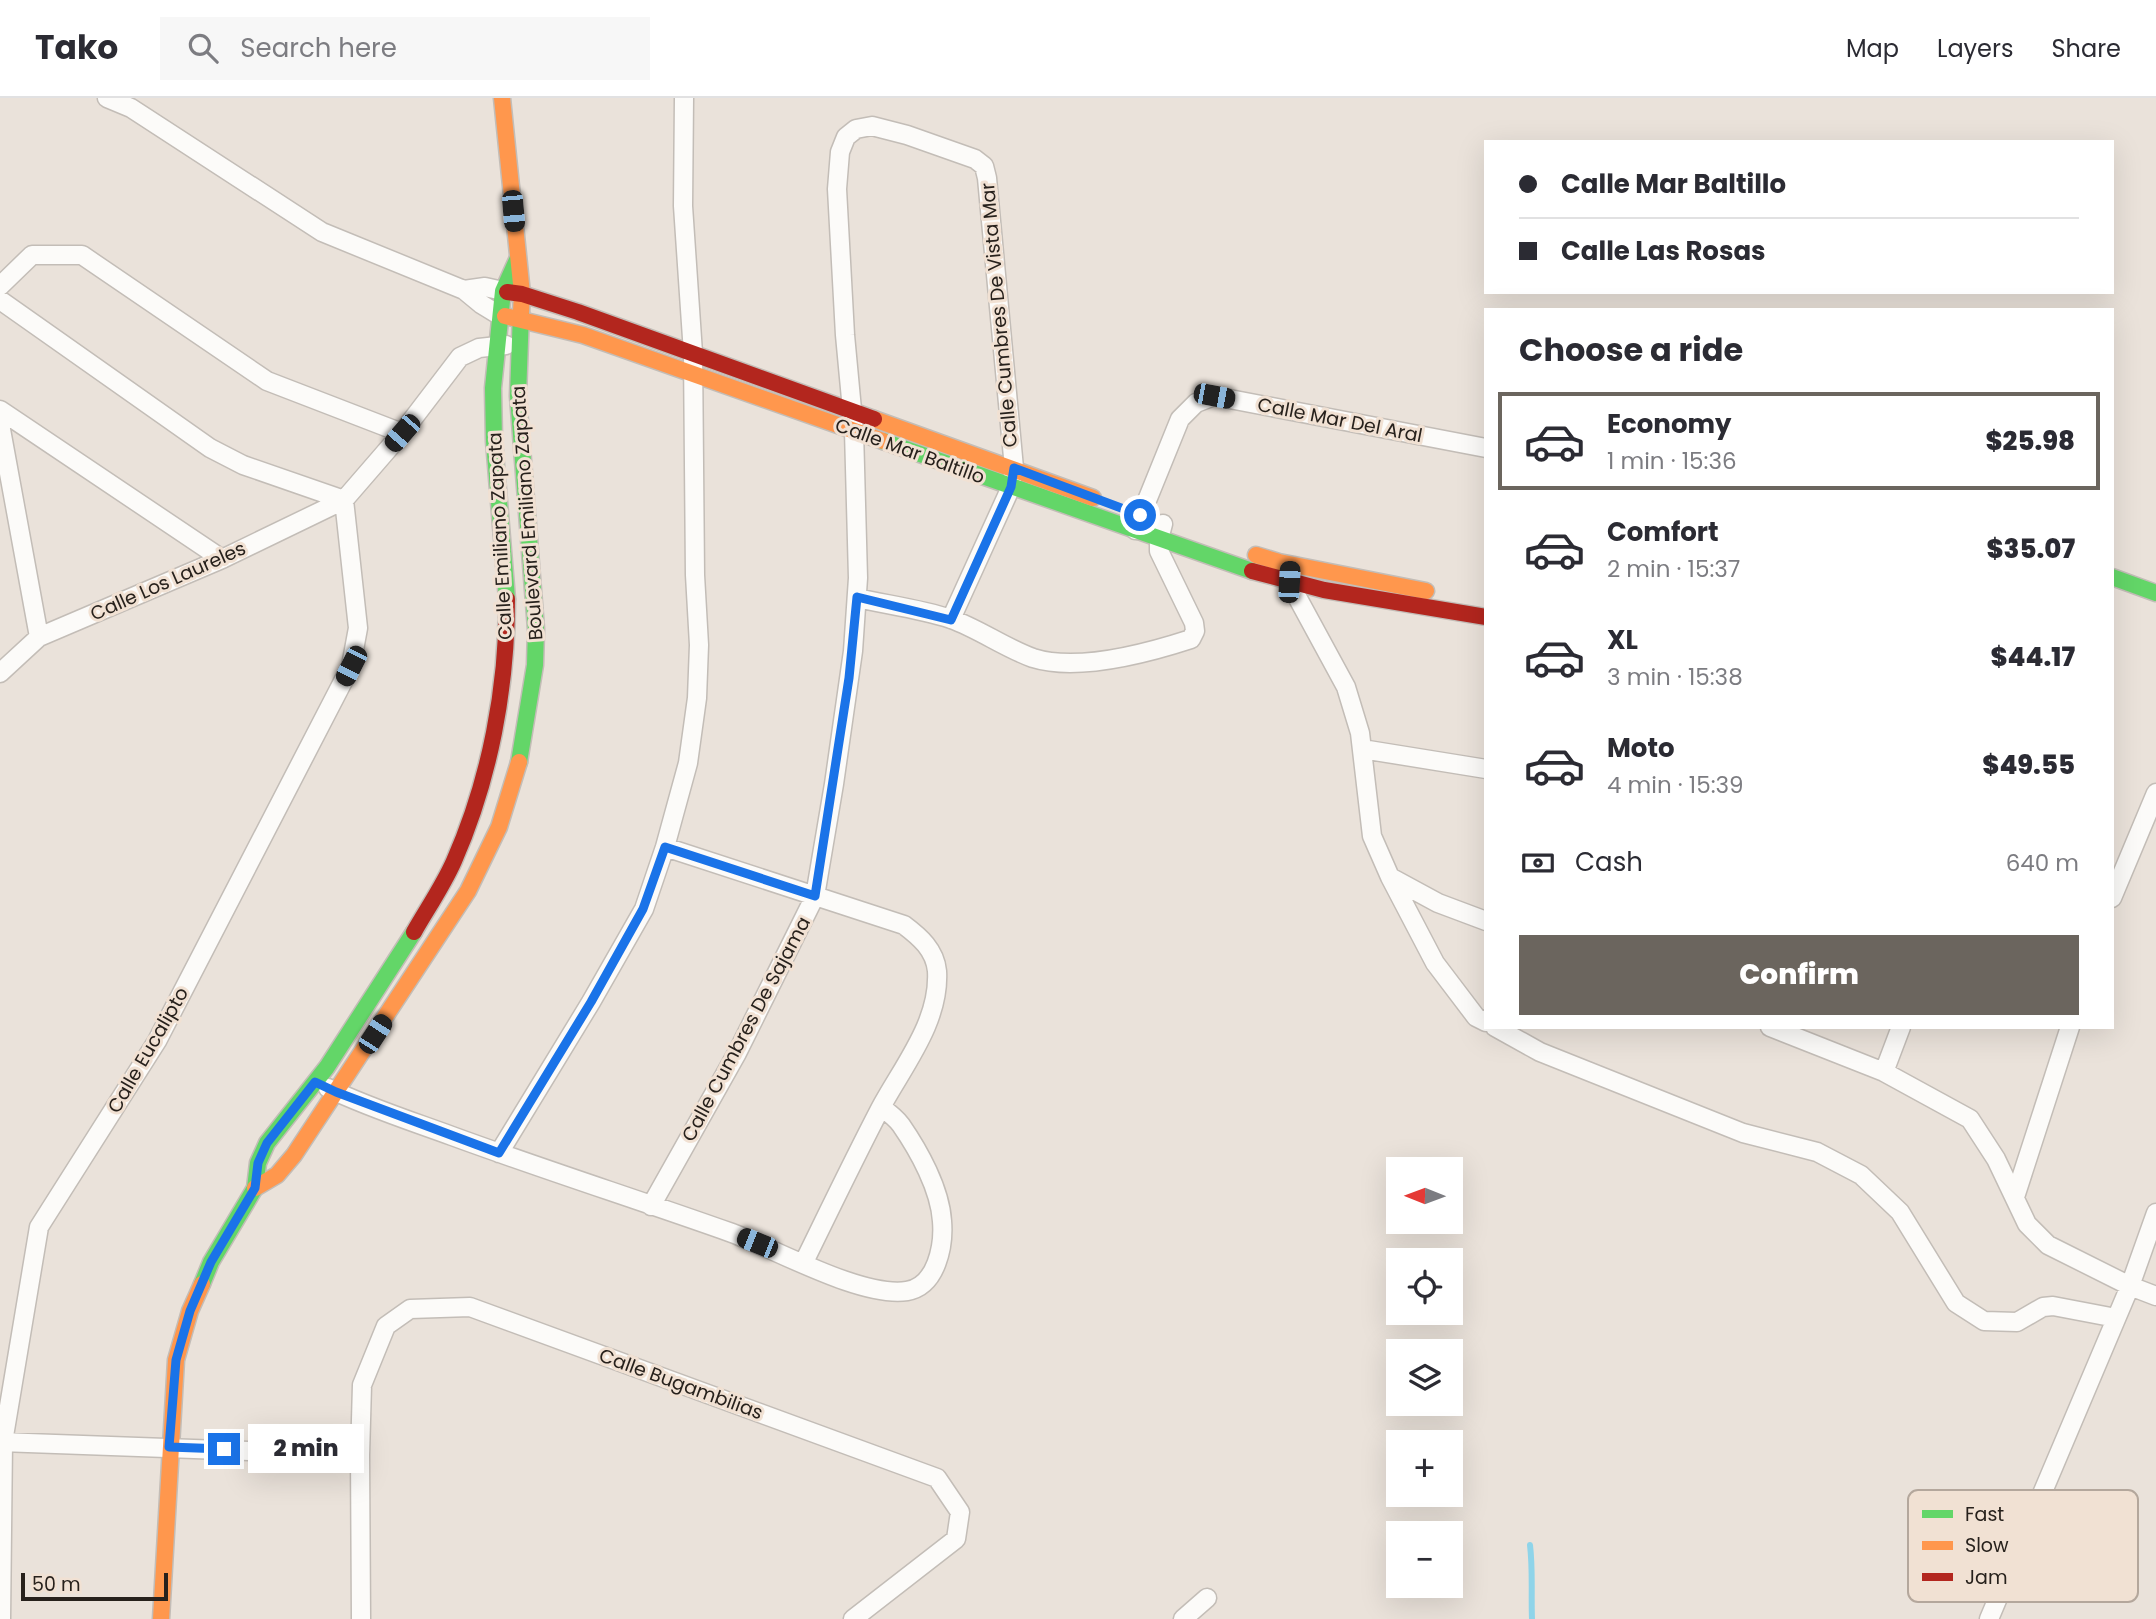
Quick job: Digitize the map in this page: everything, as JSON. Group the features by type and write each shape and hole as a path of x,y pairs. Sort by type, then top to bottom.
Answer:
{"main road":[{"name":"Boulevard Emiliano Zapata","path":"255,1188 277,1175 294,1155 468,891 499,827 520,758 535,665 536,629 521,443 518,344 522,294 502,98"},
{"name":"Boulevard Emiliano Zapata","path":"503,291 517,260"},
{"name":"Calle Mar Baltillo","path":"503,291 522,294 1014,468 1138,523"},
{"name":"Calle Emiliano Zapata","path":"161,1619 176,1360 190,1311 211,1262 255,1188 258,1163 267,1143 327,1067 411,936 453,863 475,806 490,752 507,645 507,597 494,441 493,388 503,291"},
{"name":"Calle Mar Baltillo","path":"499,315 583,335 1011,487 1161,531 1201,538 1349,594 1484,617"},
{"name":"Calle Mar Baltillo","path":"1289,573 1484,601"},
{"path":"2114,578 2156,593"}],"street":[{"path":"107,98 131,107 322,232 464,290 499,315"},
{"path":"499,1153 591,1002 643,909 665,847 688,763 697,698 699,645 695,575 692,353 683,206 684,98"},
{"name":"Calle Cumbres De Sajama","path":"652,1206 737,1053 815,896 849,678 857,597 854,431 837,189 840,152 846,137 856,129 873,126 975,159 984,166"},
{"name":"Calle Cumbres De Vista Mar","path":"951,620 1011,487 1014,468 984,166"},
{"path":"0,286 32,254 82,255 267,381 402,433"},
{"path":"464,290 485,288 503,291"},
{"path":"0,300 211,448 243,465 344,500 402,433 460,357 469,351 496,345 518,344"},
{"name":"Calle Mar Del Aral","path":"1138,523 1180,419 1196,403 1214,396 1484,448"},
{"path":"0,410 222,559"},
{"path":"0,424 39,638"},
{"name":"Calle Los Laureles","path":"0,673 39,638 222,559 344,500"},
{"name":"Calle Eucalipto","path":"1,1619 2,1442 39,1227 157,1041 351,666 358,628 344,500"},
{"path":"857,597 951,620 1034,658 1055,662 1081,662 1150,653 1191,639 1195,631 1194,623 1159,551 1161,531"},
{"path":"1289,573 1346,687 1360,733 1372,836 1435,963 1476,1017 1484,1021"},
{"path":"1362,749 1484,769"},
{"path":"2114,893 2156,793"},
{"path":"665,847 904,925 919,936 932,951 937,970 935,996 928,1023 881,1107 803,1262"},
{"path":"1390,877 1438,904 1484,920"},
{"path":"1499,1029 1540,1052 1743,1133 1817,1152 1861,1175 1900,1212 1956,1303 1984,1321 2017,1322 2043,1307 2053,1306 2116,1318"},
{"path":"1775,1029 1884,1072 1970,1119 1981,1133 2027,1224 2048,1245 2156,1296"},
{"path":"1884,1072 1900,1029"},
{"path":"2015,1197 2069,1029"},
{"path":"315,1082 499,1153 734,1234 860,1286 893,1292 911,1290 926,1279 937,1264 944,1240 941,1211 926,1170 900,1123 881,1107"},
{"path":"2043,1490 2130,1286 2156,1213"},
{"name":"Calle Bugambilias","path":"360,1455 362,1385 386,1326 410,1310 470,1307 937,1478 960,1512 956,1539 853,1619"},
{"path":"2,1442 360,1455 361,1619"},
{"path":"1183,1619 1207,1598"},
{"path":"1989,1619 1996,1602"}],"waterway":[{"path":"1530,1545 1532,1619"}],"traffic: fast":[{"path":"507,599 494,441 493,388 503,291 517,260"},
{"path":"519,762 535,665 536,629 518,396 521,312"},
{"path":"883,441 1252,571"},
{"path":"2114,578 2156,593"},
{"path":"202,1284 211,1262 255,1188 258,1163 267,1143 327,1067 414,932"}],"traffic: slow":[{"path":"502,98 522,294 521,312"},
{"path":"505,316 583,335 883,441"},
{"path":"874,419 1093,498"},
{"path":"1256,555 1426,591"},
{"path":"255,1188 277,1175 294,1155 468,891 499,827 519,762"},
{"path":"161,1619 176,1360 190,1311 202,1284"}],"traffic: jam":[{"path":"507,292 522,294 578,312 874,419"},
{"path":"1252,571 1324,590 1484,617"},
{"path":"414,932 454,861 467,830 487,766 504,666 507,599"}],"route":[{"path":"224,1449 169,1447 176,1360 190,1311 211,1262 255,1188 258,1163 267,1143 315,1082 499,1153 591,1002 643,909 665,847 815,896 853,651 857,597 951,620 1011,487 1014,468 1140,515"}]}
